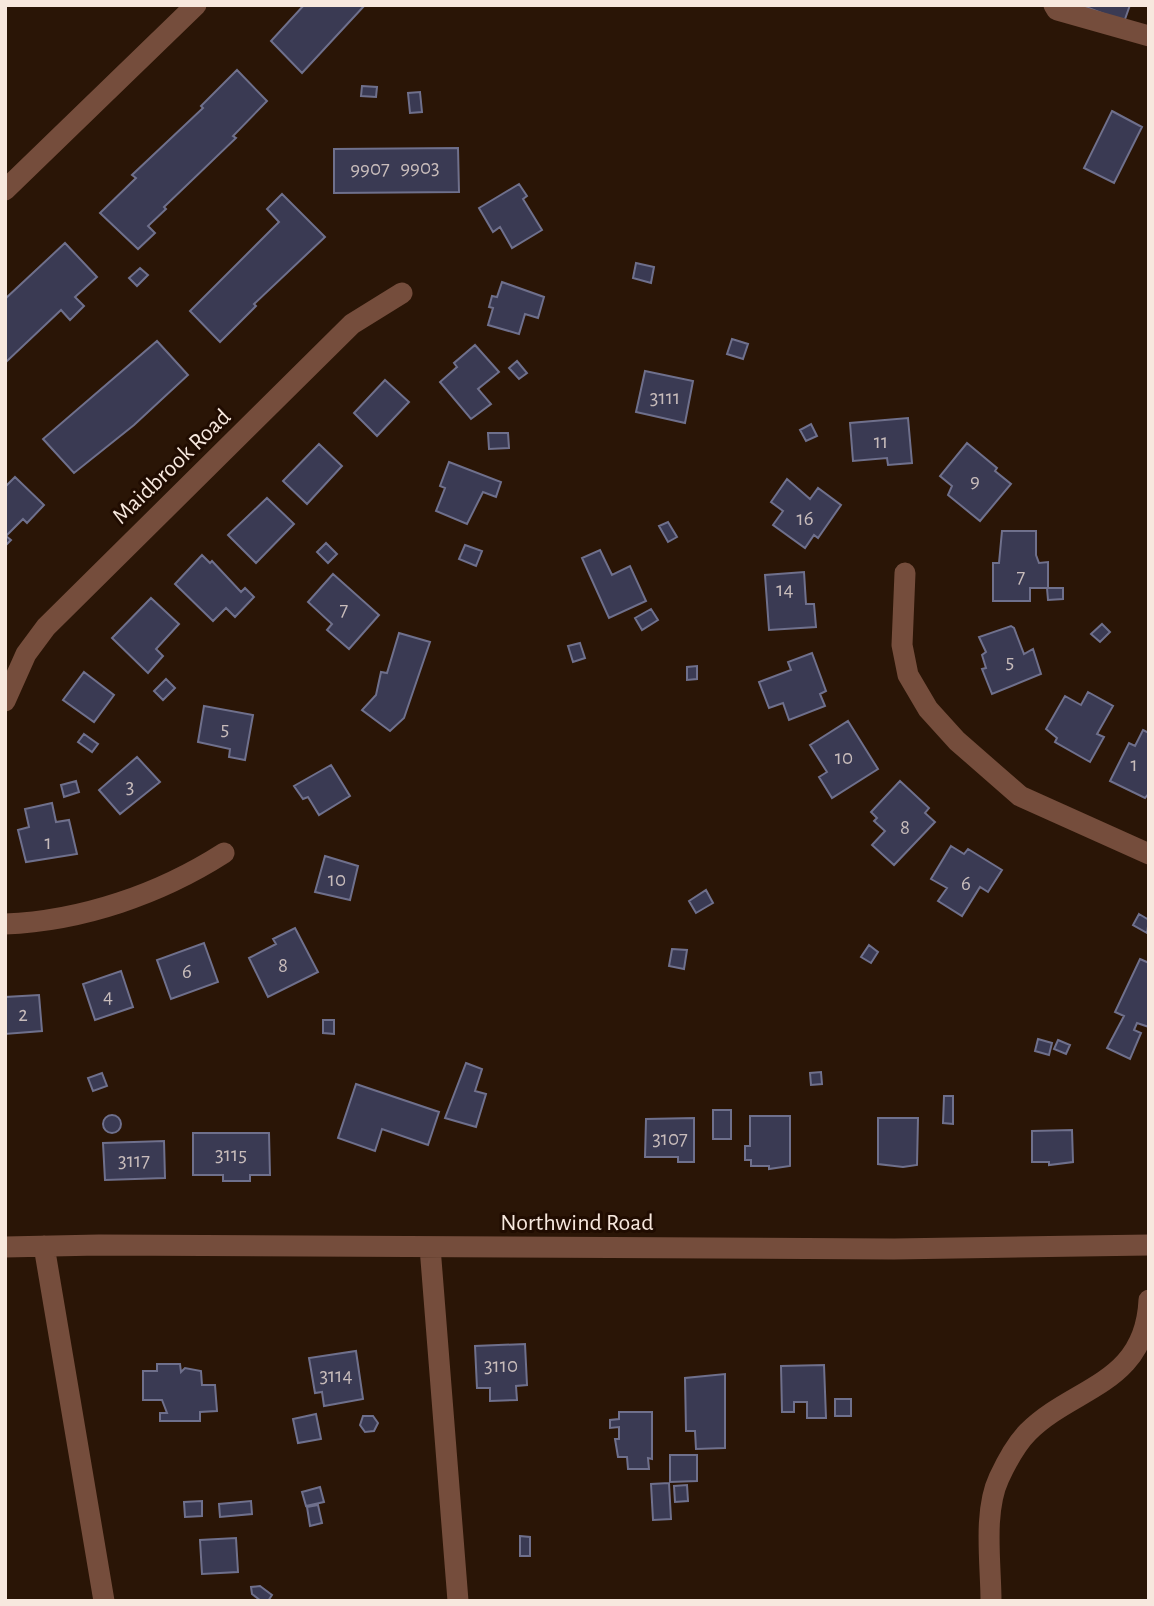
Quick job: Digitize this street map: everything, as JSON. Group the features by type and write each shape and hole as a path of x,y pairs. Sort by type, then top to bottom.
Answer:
{"street":[{"path":"5,190 196,5"},
{"path":"1054,5 1057,10 1149,36"},
{"name":"Maidbrook Road","path":"5,701 26,654 46,626 352,324 402,293"},
{"path":"905,573 902,645 908,675 928,709 957,741 1020,796 1149,855"},
{"path":"5,924 30,923 104,907 190,875 224,853"},
{"name":"Northwind Road","path":"5,1247 894,1249 1149,1245"},
{"path":"44,1246 104,1601"},
{"path":"430,1247 457,1601"},
{"path":"991,1601 991,1517 998,1480 1027,1433 1061,1407 1101,1386 1124,1363 1141,1337 1149,1300"}],"building":[{"path":"304,5 365,5 302,73 271,41"},
{"path":"1081,5 1130,5 1124,22"},
{"path":"237,70 267,101 233,136 236,138 164,207 166,209 148,226 155,233 138,249 100,213 136,178 132,175 203,108 201,106"},
{"path":"362,86 377,87 376,97 361,96"},
{"path":"420,92 422,112 410,113 408,93"},
{"path":"1112,111 1142,127 1114,183 1084,168"},
{"path":"458,148 459,192 334,193 334,149"},
{"path":"519,184 527,196 523,199 542,230 512,248 500,227 493,232 479,208"},
{"path":"282,194 325,237 254,304 256,306 220,342 190,311 279,222 267,209"},
{"path":"65,243 97,277 75,297 84,306 70,320 61,310 5,363 5,299"},
{"path":"636,263 654,267 651,283 633,278"},
{"path":"140,268 148,275 137,286 129,278"},
{"path":"502,282 544,297 538,318 525,314 519,334 488,325 493,308 489,307 492,296 497,297"},
{"path":"732,339 748,344 743,359 727,354"},
{"path":"157,341 188,375 134,425 74,473 43,439"},
{"path":"475,345 499,372 478,389 491,404 471,419 440,382 457,367 454,363"},
{"path":"517,361 527,373 519,379 509,368"},
{"path":"645,371 693,381 685,423 636,412"},
{"path":"385,380 409,402 377,436 354,413"},
{"path":"908,418 912,463 888,465 887,458 853,461 850,423"},
{"path":"811,424 817,436 806,441 800,430"},
{"path":"488,433 508,433 509,448 489,449"},
{"path":"967,443 997,468 995,471 1011,484 980,521 948,495 952,486 940,476"},
{"path":"319,444 342,466 307,504 283,481"},
{"path":"449,462 501,482 496,497 483,492 467,524 436,511 445,488 440,486"},
{"path":"15,477 44,505 27,523 23,519 6,536 11,540 5,546 5,487"},
{"path":"787,479 810,499 818,488 841,505 818,538 814,535 805,548 773,525 783,511 771,502"},
{"path":"267,498 294,524 256,563 228,535"},
{"path":"668,522 677,537 668,542 659,526"},
{"path":"1002,531 1036,531 1036,555 1039,563 1048,562 1048,588 1030,588 1030,601 993,601 993,563 999,563"},
{"path":"326,543 337,554 328,563 317,552"},
{"path":"465,545 482,551 476,566 459,559"},
{"path":"600,550 612,575 630,566 646,601 609,618 582,558"},
{"path":"202,555 210,563 212,561 241,592 245,588 254,597 235,617 226,608 213,621 175,584"},
{"path":"804,572 806,604 814,604 816,627 769,630 765,575"},
{"path":"333,574 379,615 349,649 327,630 332,624 308,602"},
{"path":"1047,588 1063,588 1063,599 1048,600"},
{"path":"151,598 179,624 156,649 163,656 148,673 112,638"},
{"path":"651,609 658,620 642,630 635,618"},
{"path":"1102,624 1110,632 1100,642 1091,634"},
{"path":"1011,626 1024,654 1033,649 1041,674 992,694 982,669 986,668 982,655 986,652 979,637"},
{"path":"399,633 430,642 404,718 390,731 362,710 376,695 381,672 387,673"},
{"path":"580,643 585,658 573,662 568,646"},
{"path":"812,653 826,691 820,694 825,706 789,720 783,703 769,708 759,682 791,670 788,662"},
{"path":"697,666 697,679 687,680 687,667"},
{"path":"84,672 114,695 94,722 63,700"},
{"path":"166,679 175,688 163,700 154,691"},
{"path":"1088,692 1113,706 1097,734 1104,737 1090,762 1055,742 1057,738 1046,729 1065,696 1081,705"},
{"path":"204,706 253,715 245,760 229,757 230,749 198,742"},
{"path":"848,721 878,769 832,798 819,777 827,772 810,745"},
{"path":"1143,730 1149,733 1149,793 1145,798 1110,781 1129,743 1135,746"},
{"path":"84,734 98,744 92,752 78,742"},
{"path":"137,757 160,782 120,814 99,790"},
{"path":"331,765 350,796 319,815 308,797 303,799 294,786"},
{"path":"76,781 79,792 64,797 61,785"},
{"path":"900,781 929,808 925,813 935,822 894,865 872,845 885,831 874,821 877,818 871,812"},
{"path":"52,803 56,822 69,820 77,854 26,862 18,830 29,827 25,809"},
{"path":"951,846 964,854 968,849 1002,870 988,892 980,887 962,916 938,901 947,888 931,879"},
{"path":"325,856 358,866 350,900 315,892"},
{"path":"706,890 713,903 696,913 689,901"},
{"path":"1139,914 1149,920 1147,933 1133,925"},
{"path":"295,928 318,972 268,997 249,958 276,944 273,939"},
{"path":"204,943 218,982 171,999 157,960"},
{"path":"869,945 878,952 871,963 861,957"},
{"path":"672,949 687,950 684,969 669,966"},
{"path":"1140,959 1149,963 1149,1027 1137,1023 1134,1030 1141,1033 1130,1059 1107,1048 1124,1016 1115,1012"},
{"path":"121,971 133,1007 95,1020 83,984"},
{"path":"39,995 42,1031 5,1034 5,997"},
{"path":"323,1020 334,1020 334,1034 323,1033"},
{"path":"1038,1039 1052,1043 1049,1055 1035,1051"},
{"path":"1058,1040 1070,1045 1066,1054 1054,1049"},
{"path":"466,1063 482,1069 475,1091 486,1094 476,1127 445,1118"},
{"path":"821,1072 822,1084 811,1085 810,1073"},
{"path":"102,1073 107,1086 93,1091 88,1078"},
{"path":"356,1084 439,1112 428,1145 382,1129 375,1151 338,1138"},
{"path":"944,1096 953,1096 953,1124 943,1123"},
{"path":"713,1110 731,1110 731,1139 713,1139"},
{"path":"112,1115 118,1118 121,1124 118,1130 112,1133 106,1130 103,1124 106,1118"},
{"path":"750,1116 790,1116 790,1166 769,1169 769,1166 751,1166 751,1160 745,1160 745,1146 750,1146"},
{"path":"694,1118 694,1162 678,1162 678,1157 645,1157 646,1119"},
{"path":"878,1118 918,1118 917,1165 903,1167 878,1164"},
{"path":"1072,1130 1073,1162 1049,1165 1049,1162 1032,1162 1032,1131"},
{"path":"193,1133 269,1133 270,1175 250,1175 250,1181 223,1181 223,1175 193,1175"},
{"path":"164,1141 165,1178 105,1180 103,1143"},
{"path":"525,1344 527,1385 516,1386 517,1400 490,1401 490,1388 477,1388 475,1346"},
{"path":"356,1351 363,1399 324,1406 322,1392 315,1393 309,1358"},
{"path":"157,1364 180,1364 181,1372 185,1368 201,1371 202,1385 215,1385 217,1411 200,1412 200,1421 160,1421 160,1413 167,1413 162,1400 143,1400 143,1371 157,1371"},
{"path":"824,1365 826,1418 807,1418 807,1402 794,1402 794,1412 782,1412 781,1366"},
{"path":"725,1374 725,1448 696,1449 695,1431 686,1431 685,1378"},
{"path":"835,1399 851,1399 851,1416 835,1416"},
{"path":"619,1412 652,1412 652,1459 648,1458 649,1469 628,1469 627,1457 618,1457 615,1439 619,1439 619,1427 610,1428 610,1420 619,1419"},
{"path":"316,1414 321,1439 298,1443 293,1419"},
{"path":"363,1416 373,1416 378,1423 374,1431 365,1432 360,1425"},
{"path":"670,1455 697,1455 697,1481 670,1482"},
{"path":"669,1483 671,1519 653,1520 651,1484"},
{"path":"687,1485 688,1501 675,1502 674,1486"},
{"path":"320,1487 324,1502 306,1506 302,1492"},
{"path":"202,1501 202,1516 185,1517 184,1502"},
{"path":"251,1501 252,1514 220,1517 219,1504"},
{"path":"318,1505 322,1523 310,1526 307,1507"},
{"path":"520,1536 530,1537 530,1556 520,1556"},
{"path":"236,1538 238,1572 202,1574 200,1540"},
{"path":"260,1586 272,1595 268,1601 261,1601 252,1594 251,1587"}]}
